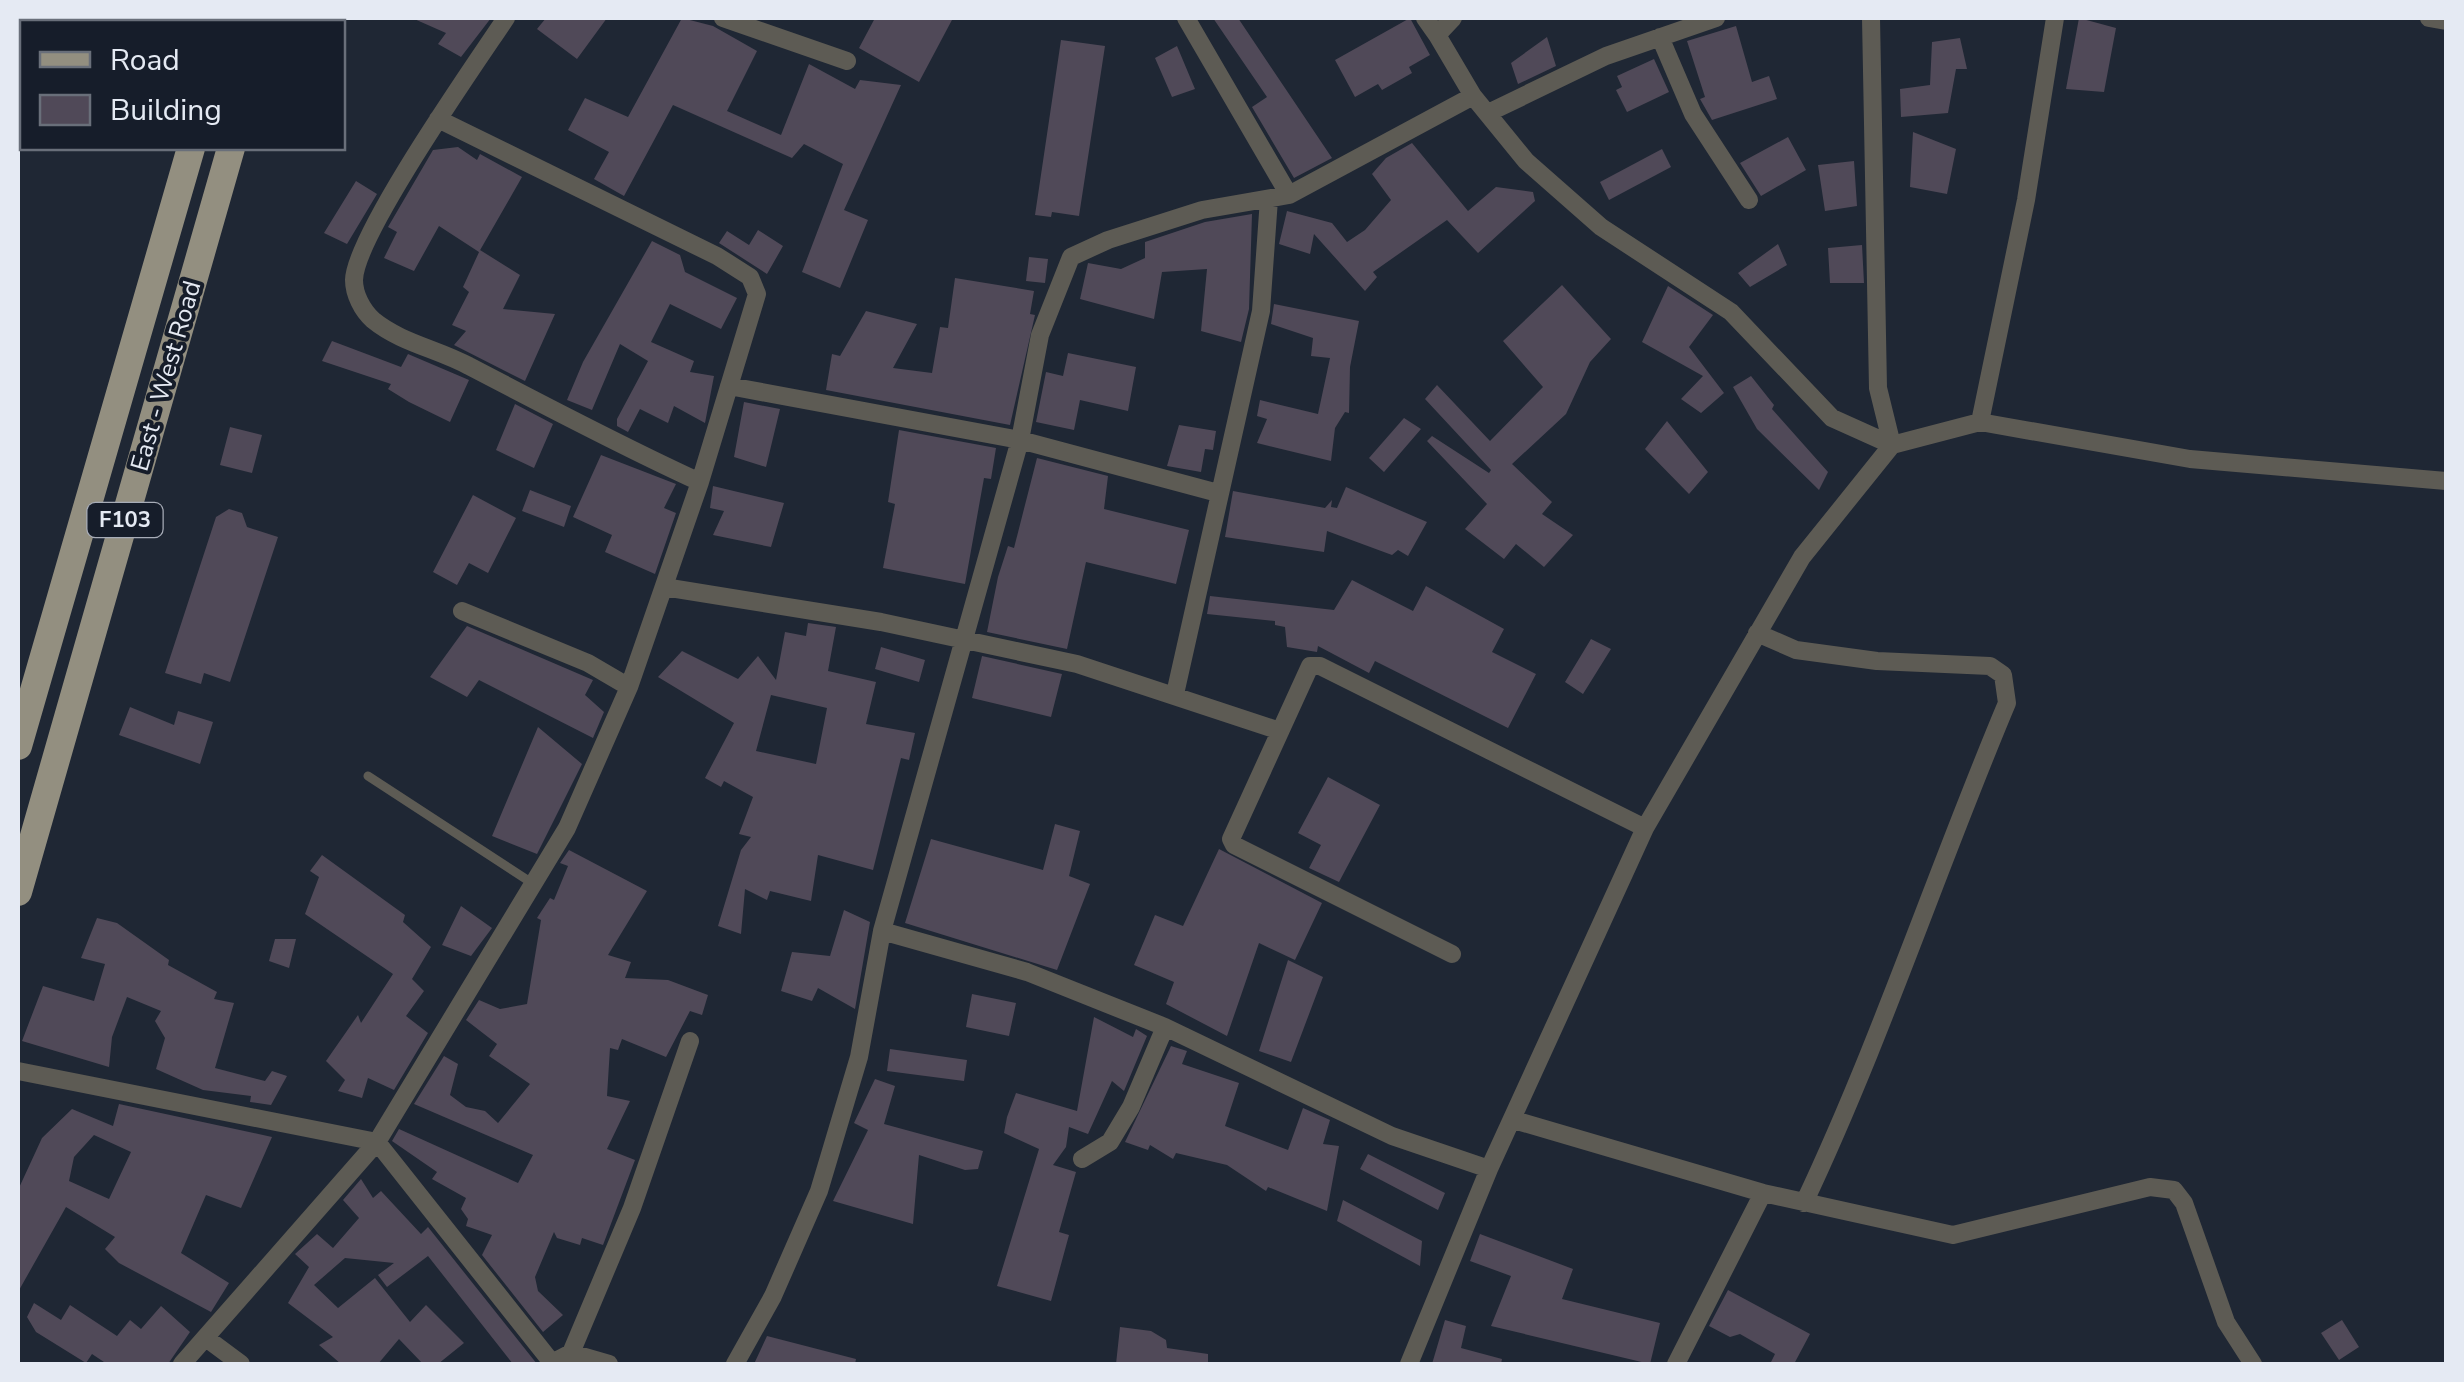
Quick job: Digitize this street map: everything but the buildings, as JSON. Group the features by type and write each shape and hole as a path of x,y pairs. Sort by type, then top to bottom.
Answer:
{"main road":[{"name":"East - West Road","path":"19,732 190,150"},
{"name":"East - West Road","path":"18,892 230,150"}],"street":[{"path":"506,18 438,119 355,267 359,302 372,318 405,340 466,364 530,401 700,482"},
{"path":"723,18 847,61"},
{"path":"1186,18 1289,196"},
{"path":"1426,18 1473,96 1526,161 1601,226 1731,312 1832,418 1892,445"},
{"path":"1437,35 1453,18"},
{"path":"1488,113 1606,56 1716,18"},
{"path":"1871,18 1878,388 1892,445"},
{"path":"1980,422 2026,200 2055,18"},
{"path":"2429,18 2446,21"},
{"path":"1660,37 1692,114 1748,200"},
{"path":"736,1364 773,1296 819,1190 859,1057 882,931 1020,440 1040,335 1071,257 1108,240 1202,210 1289,196 1473,96"},
{"path":"182,1364 377,1142 567,828 629,687 700,482 758,294 750,277 636,213 438,119"},
{"path":"1175,694 1260,312 1269,199"},
{"path":"729,386 1020,440 1218,492"},
{"path":"1408,1364 1489,1170 1645,828 1802,557 1892,445 1980,422 2190,459 2446,480"},
{"path":"664,587 753,598 1077,664 1280,731"},
{"path":"462,612 588,662 629,687"},
{"path":"1758,633 1796,650 1876,661 1990,666 2003,675 2007,703 1941,860 1846,1114 1804,1202"},
{"path":"1452,954 1234,845 1231,832 1280,731 1304,670 1320,666 1645,828"},
{"path":"882,931 1028,972 1165,1026 1392,1136 1489,1170"},
{"path":"1082,1158 1110,1142 1131,1107 1165,1026"},
{"path":"18,1071 377,1142 552,1364 571,1353 632,1208 690,1041"},
{"path":"1514,1120 1763,1194 1954,1235 2150,1187 2174,1190 2184,1203 2226,1322 2253,1364"},
{"path":"1676,1364 1763,1194"},
{"path":"206,1338 242,1364"},
{"path":"571,1353 609,1364"}],"lane":[{"path":"368,776 534,884"}]}
